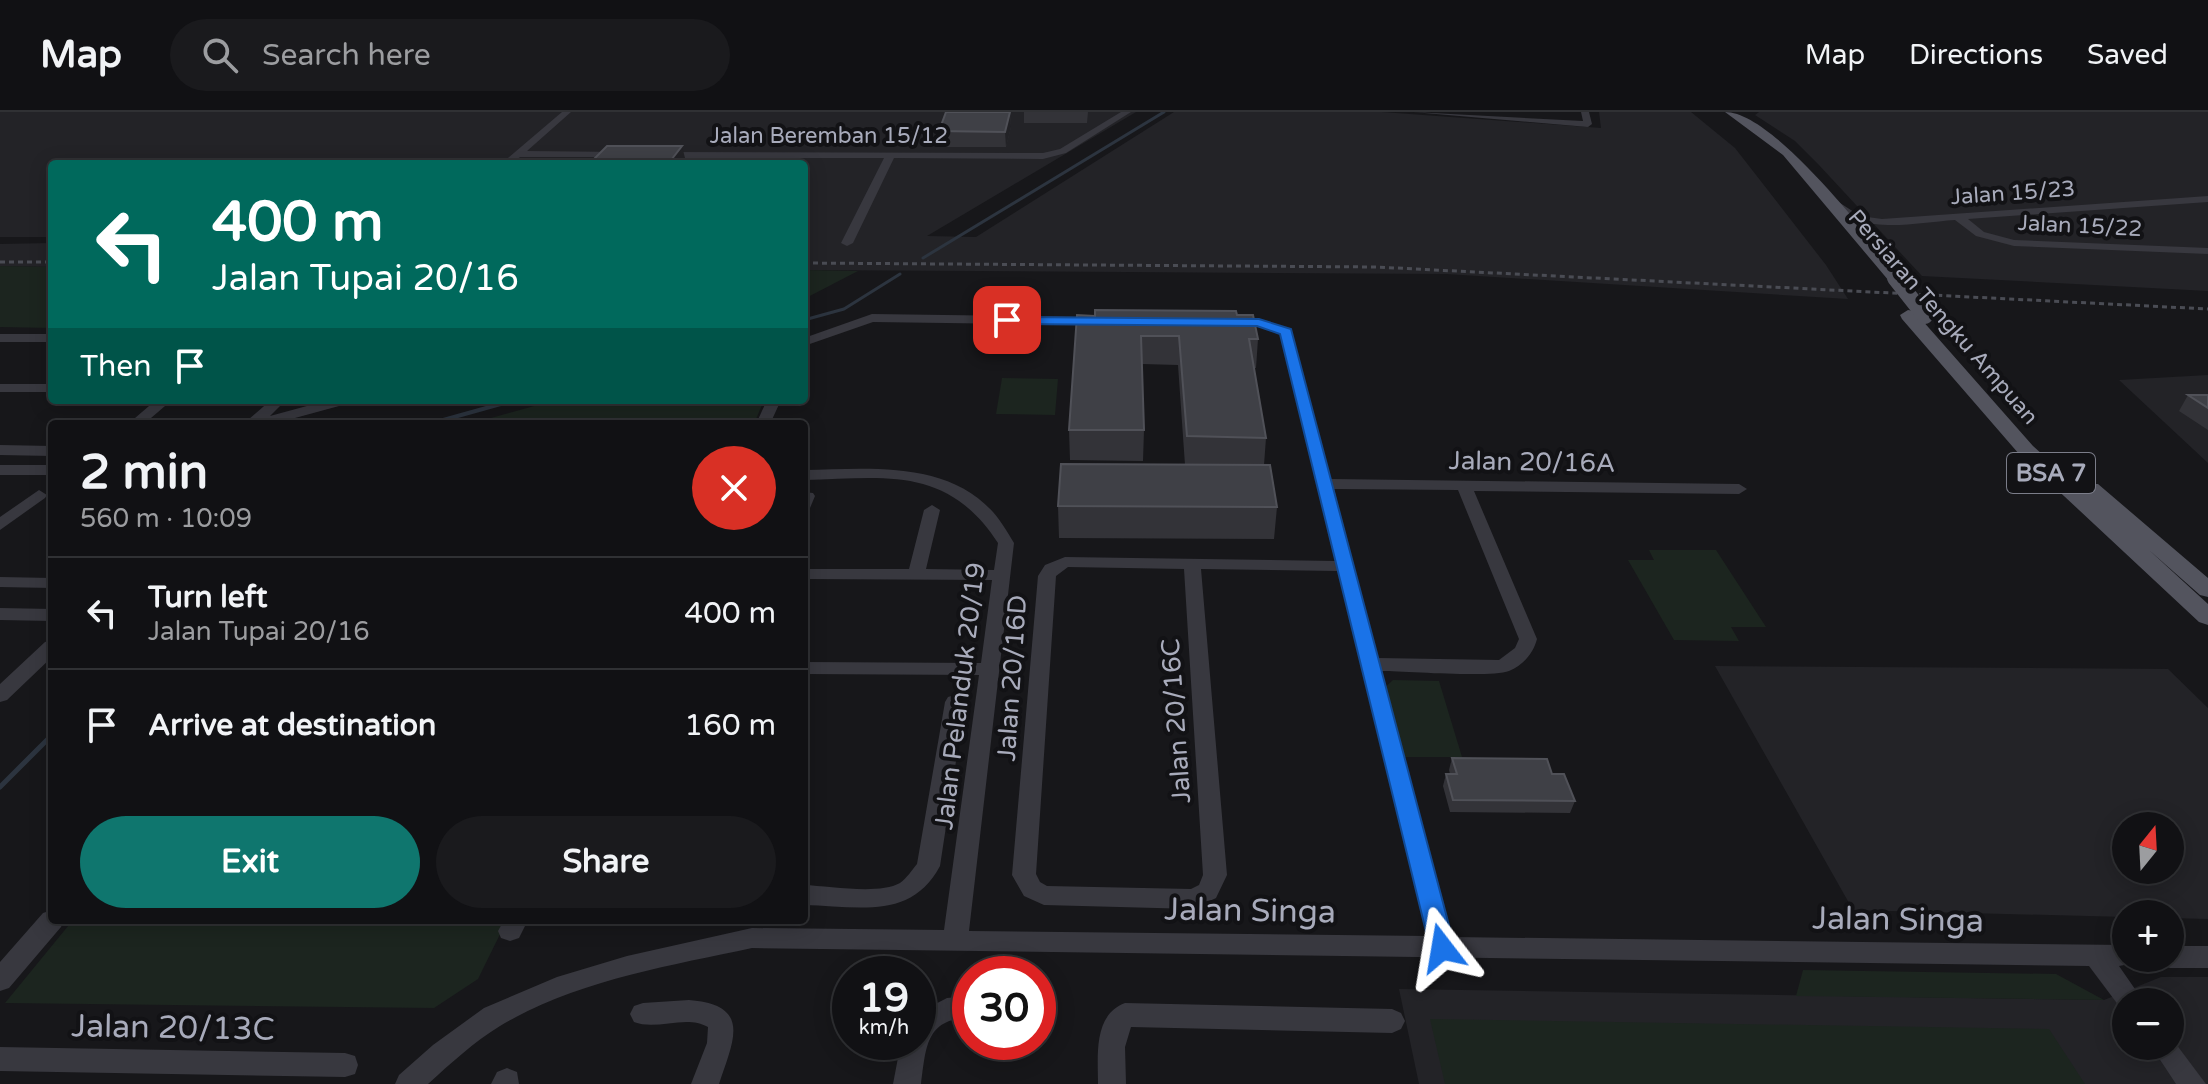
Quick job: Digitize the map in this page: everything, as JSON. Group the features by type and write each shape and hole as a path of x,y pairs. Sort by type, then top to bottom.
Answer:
{"main road":[{"name":"Persiaran Tengku Ampuan","path":"1715,112 1770,151 1877,277 2050,452 2208,590"},
{"name":"Persiaran Tengku Ampuan","path":"1731,112 1787,152 1895,278 1916,315 2026,450 2208,617"}],"street":[{"path":"511,160 567,112"},
{"name":"Jalan Beremban 15/12","path":"651,155 697,160 1052,155 1127,112"},
{"path":"1417,112 1586,118"},
{"path":"1507,112 1586,118"},
{"path":"518,154 636,155"},
{"path":"847,243 890,156"},
{"name":"Jalan 15/23","path":"1827,199 1857,219 1872,222 2208,199"},
{"name":"Jalan 15/22","path":"1957,216 1980,234 2014,243 2208,251"},
{"path":"808,341 872,318 1124,321"},
{"path":"1214,322 1259,323 1286,332 1442,948"},
{"path":"0,338 48,338"},
{"path":"0,388 48,388"},
{"path":"140,420 160,404"},
{"path":"258,420 275,404"},
{"path":"269,420 330,404"},
{"path":"0,450 48,451"},
{"path":"0,470 48,470"},
{"name":"Jalan Pelanduk 20/19","path":"808,475 904,475 945,484 973,499 993,518 1006,543 955,941"},
{"name":"Jalan 20/16A","path":"1325,484 1739,489"},
{"path":"1370,664 1502,666 1519,657 1526,649 1528,639 1464,486"},
{"path":"0,525 39,495"},
{"path":"916,575 932,510"},
{"name":"Jalan 20/16D","path":"1215,875 1208,891 1194,899 1044,895 1032,889 1024,875 1047,576 1051,569 1065,562 1345,566"},
{"name":"Jalan 20/16C","path":"1192,564 1215,875"},
{"path":"808,574 1002,575"},
{"path":"0,582 48,583"},
{"path":"0,614 48,615"},
{"path":"0,695 48,650"},
{"path":"808,668 991,669"},
{"path":"808,895 878,896 905,891 917,881 928,866 955,702"},
{"path":"0,980 49,924"},
{"name":"Jalan Singa","path":"409,1084 435,1060 504,1011 604,970 752,938 2112,956"},
{"path":"2096,956 2120,988"},
{"path":"2184,957 2208,957"},
{"path":"643,1014 708,1011 718,1017 722,1028 705,1084"},
{"path":"1112,1084 1113,1032 1117,1021 1125,1015 1392,1021"},
{"name":"Jalan 20/13C","path":"0,1059 345,1065"},
{"path":"907,1084 911,1060"},
{"path":"2174,1060 2192,1084"}],"shaded area":[{"path":"0,112 1136,112 927,236 976,237 1174,112 1382,112 1601,128 1599,112 1691,112 1735,148 1826,265 1848,299 1446,274 808,270 808,160 48,160 48,237 0,237"},
{"path":"1759,112 2208,112 2208,291 1922,276 1818,164 1795,141 1755,115"},
{"path":"48,243 48,267 0,266 0,244"},
{"path":"0,266 48,267 48,328 0,327"},
{"path":"808,270 858,271 808,297"},
{"path":"2208,375 2208,463 2119,380"},
{"path":"1002,378 1058,379 1055,415 996,414"},
{"path":"542,404 762,404 756,420 484,420"},
{"path":"1649,550 1716,550 1766,627 1731,627 1739,641 1674,640 1628,560 1654,560"},
{"path":"1715,666 2168,669 2208,708 2208,919 2184,918 2184,900 2112,900 2112,917 1853,910"},
{"path":"1393,680 1439,681 1462,757 1397,757 1381,691"},
{"path":"70,924 505,924 478,979 434,1008 5,1003"},
{"path":"1803,970 2056,974 2104,1000 1796,996"},
{"path":"2161,977 2208,977 2208,1084 1419,1084 1399,989 2104,1000 2112,997 2112,1060 2184,1060 2184,988 2134,988"},
{"path":"1430,1019 2049,1029 2085,1084 1445,1084"}],"building":[{"path":"946,112 1010,112 1005,132 939,131"},
{"path":"607,146 682,146 671,160 593,160"},
{"path":"1095,310 1236,311 1237,315 1253,315 1258,339 1249,339 1266,438 1187,436 1179,336 1141,336 1144,430 1069,430 1077,315 1095,316"},
{"path":"2188,395 2208,395 2208,408"},
{"path":"1061,464 1270,465 1277,507 1058,506"},
{"path":"1452,758 1547,759 1552,774 1564,774 1575,801 1453,800 1446,774 1457,774"}],"waterway":[{"path":"923,258 1164,112"},
{"path":"808,319 844,309 900,274"},
{"path":"443,420 501,404"},
{"path":"0,787 48,739"}],"railway":[{"path":"0,262 48,262"},
{"path":"808,263 1376,267 2208,309"}],"route":[{"path":"1007,320 1263,323 1286,332 1442,948"}]}
